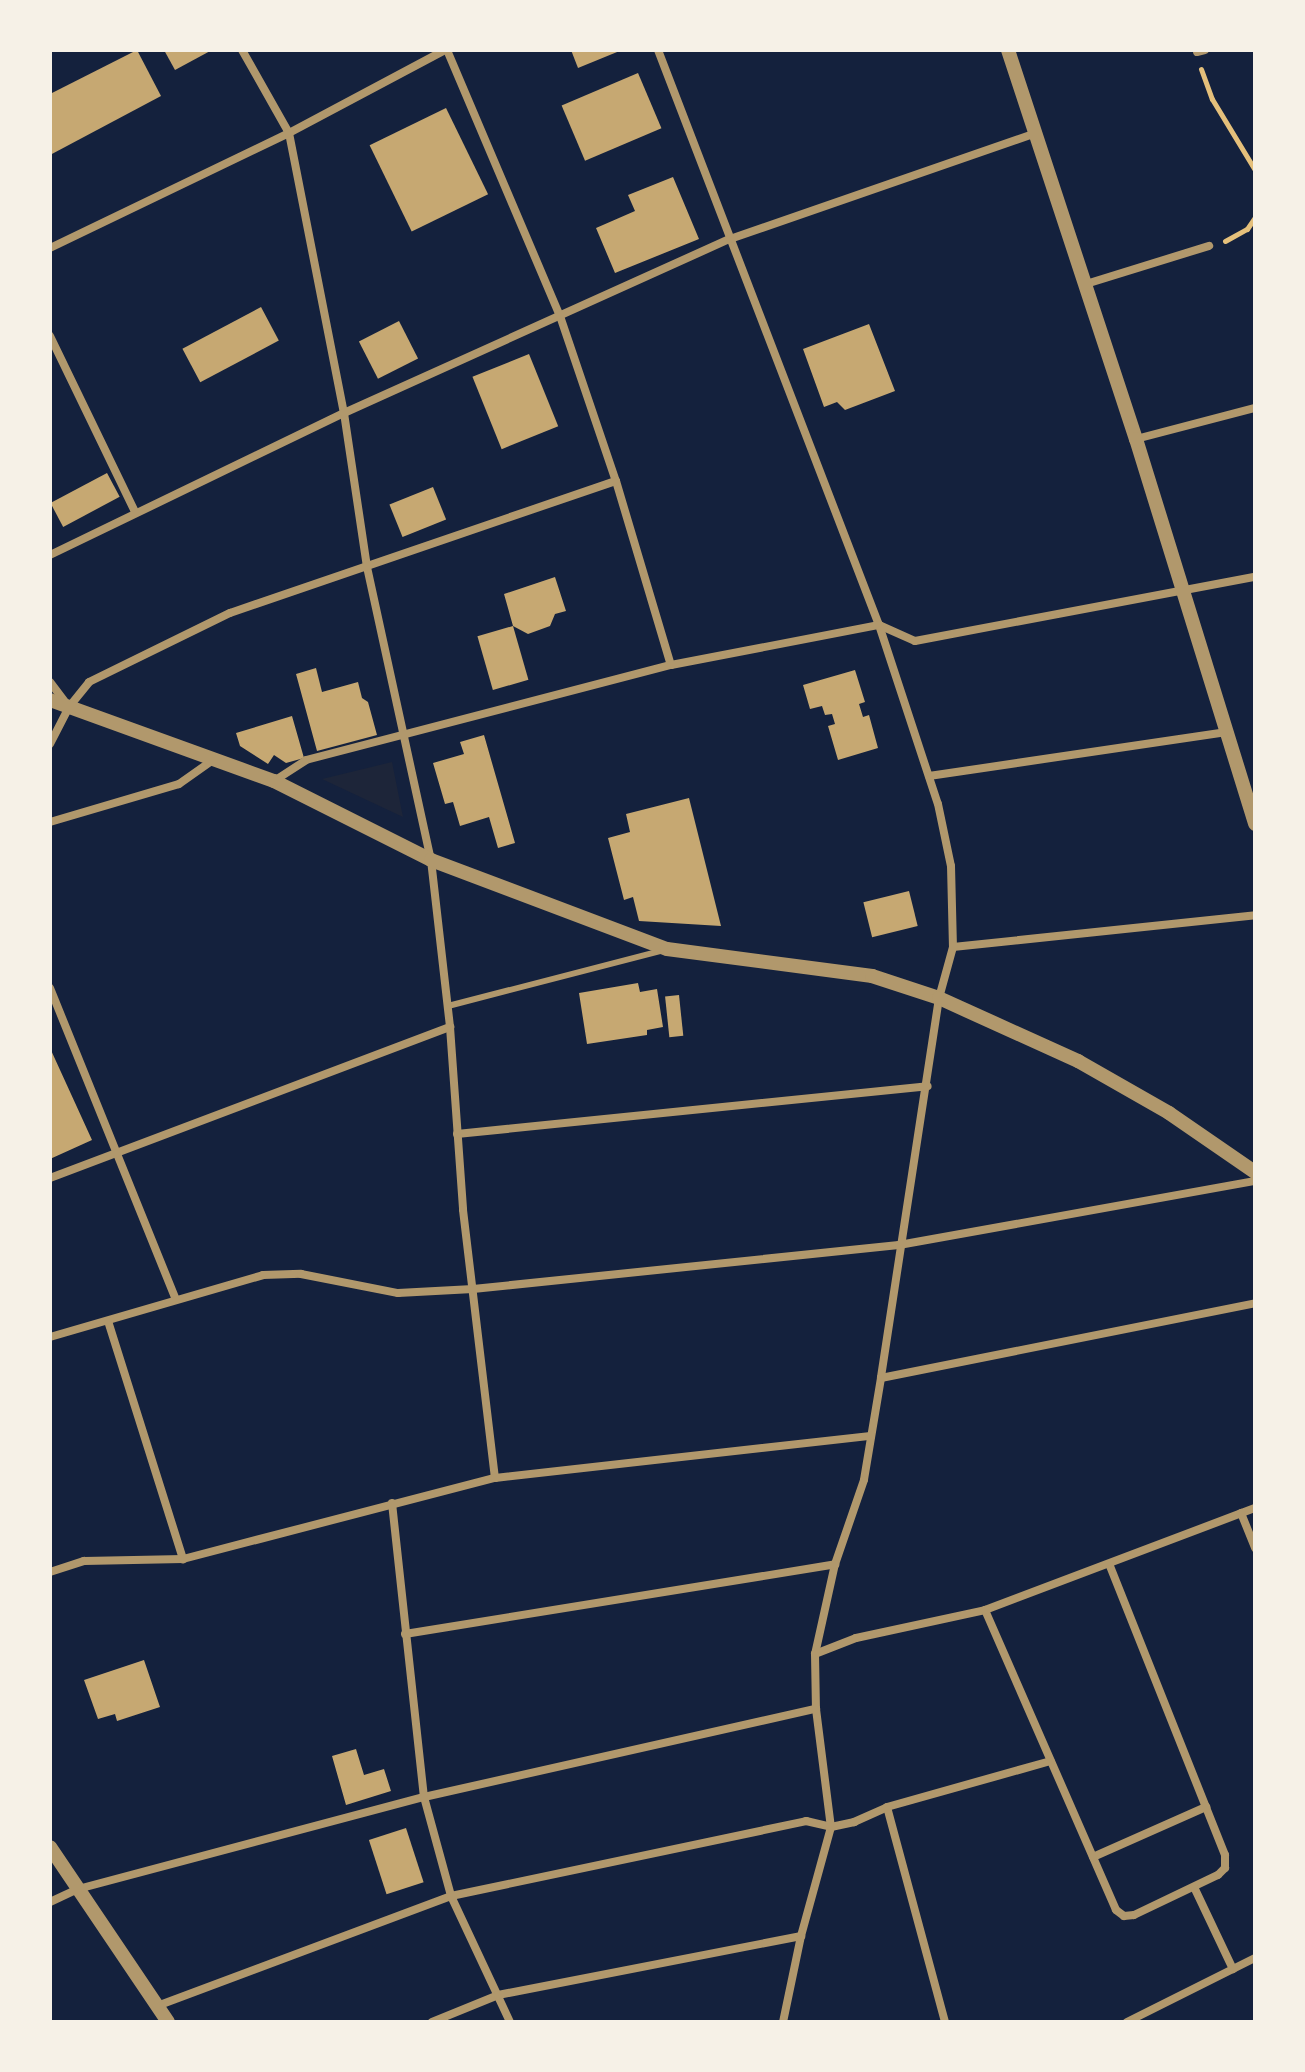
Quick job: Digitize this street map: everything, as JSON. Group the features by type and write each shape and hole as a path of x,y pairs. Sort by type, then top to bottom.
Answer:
{"street":[{"path":"242,50 289,133 344,413 367,567 431,860 448,1006 473,1289 495,1478"},
{"path":"50,248 289,133 446,50 560,316 616,481 671,665"},
{"path":"658,50 879,625 929,776 951,866 953,947 939,998 928,1086 899,1245 864,1480 835,1564 815,1654 816,1709 831,1827 801,1936 783,2022"},
{"path":"1008,50 1136,439 1227,732 1252,800 1255,824"},
{"path":"50,555 344,413 730,239 1037,133"},
{"path":"1086,284 1209,246"},
{"path":"50,336 135,512"},
{"path":"1136,439 1255,408"},
{"path":"50,744 69,707 89,682 230,613 616,481"},
{"path":"274,781 306,760 671,665 879,625 915,641 1255,577"},
{"path":"50,682 69,707"},
{"path":"50,700 274,781 431,860 667,949 872,976 939,998 1078,1061 1169,1113 1255,1172"},
{"path":"929,776 1227,732"},
{"path":"50,822 179,784 213,760"},
{"path":"953,947 1255,915"},
{"path":"50,988 176,1300"},
{"path":"50,1178 450,1027"},
{"path":"457,1134 928,1086"},
{"path":"50,1337 263,1275 301,1274 398,1293 473,1289 899,1245 1255,1181"},
{"path":"881,1378 1255,1303"},
{"path":"108,1321 183,1559"},
{"path":"50,1572 84,1561 183,1559 495,1478 871,1436"},
{"path":"392,1503 424,1797 451,1896 510,2022"},
{"path":"815,1654 856,1638 985,1610 1255,1508"},
{"path":"1241,1513 1255,1548"},
{"path":"405,1634 835,1564"},
{"path":"985,1610 1116,1910 1124,1916 1134,1915 1194,1887 1225,1868 1225,1855 1109,1564"},
{"path":"50,1902 78,1889 424,1797 816,1709"},
{"path":"157,2006 451,1896 806,1821 831,1827 854,1822 887,1807 1051,1761"},
{"path":"887,1807 945,2022"},
{"path":"1093,1857 1206,1807"},
{"path":"50,1847 168,2022"},
{"path":"1194,1887 1233,1969"},
{"path":"432,2022 498,1995 801,1936"},
{"path":"1127,2022 1255,1958"}],"lane":[{"path":"448,1006 667,949"}],"path":[{"path":"1201,51 1212,99 1255,170"},
{"path":"1209,246 1247,229 1255,217"}],"shaded area":[{"path":"392,762 403,817 322,779"}],"building":[{"path":"137,50 161,96 50,155 50,94"},
{"path":"164,50 212,50 175,70"},
{"path":"571,50 622,50 578,68"},
{"path":"638,73 661,128 585,161 562,105"},
{"path":"446,108 488,194 412,232 370,145"},
{"path":"673,177 699,239 615,273 596,228 635,211 628,195"},
{"path":"261,307 279,341 200,382 182,349"},
{"path":"399,321 418,358 378,379 359,341"},
{"path":"869,324 895,391 845,410 837,402 824,407 803,349"},
{"path":"529,354 558,426 502,449 472,377"},
{"path":"107,473 120,497 63,527 50,503"},
{"path":"433,487 446,519 403,537 389,505"},
{"path":"555,577 566,611 555,614 550,626 528,634 513,626 504,594"},
{"path":"513,626 528,680 493,690 477,636"},
{"path":"316,668 322,692 358,682 362,698 368,702 377,735 317,751 296,674"},
{"path":"855,670 865,702 859,704 863,717 869,715 878,748 838,760 828,726 835,724 832,714 825,715 822,706 810,709 803,685"},
{"path":"292,716 304,758 286,763 274,755 268,764 240,746 236,733"},
{"path":"484,735 515,843 498,848 489,817 460,826 453,802 445,804 433,763 464,754 460,742"},
{"path":"689,798 721,926 639,921 633,897 624,900 608,838 630,832 626,814"},
{"path":"909,891 918,926 872,937 863,902"},
{"path":"638,983 640,992 657,989 663,1027 647,1030 647,1035 587,1044 579,993"},
{"path":"679,995 683,1036 669,1037 665,996"},
{"path":"50,1048 92,1140 50,1159 51,1130"},
{"path":"144,1660 160,1707 117,1721 115,1714 98,1719 84,1680"},
{"path":"356,1749 364,1775 384,1769 391,1791 346,1805 332,1756"},
{"path":"406,1828 424,1882 387,1894 369,1840"}]}
